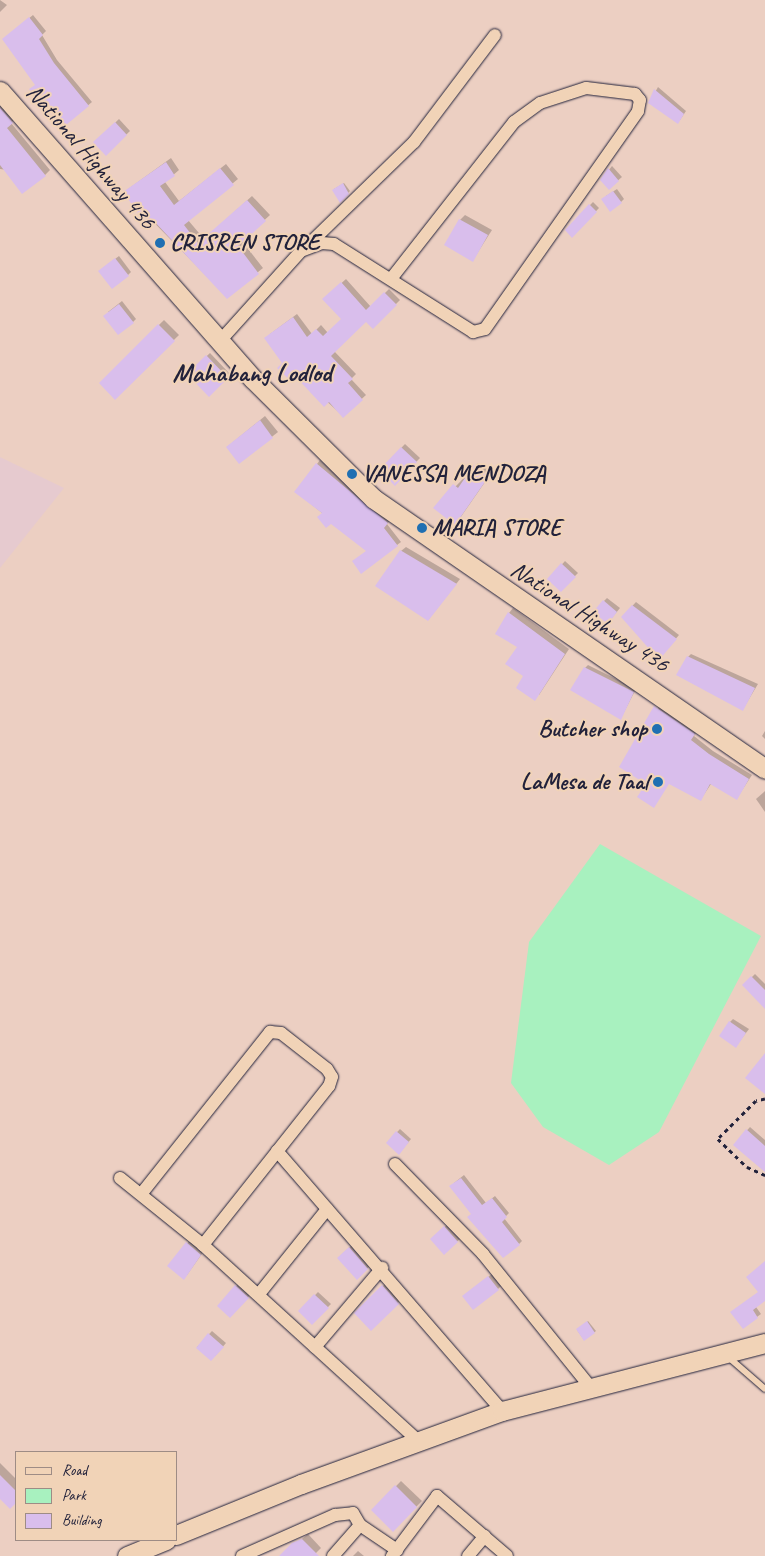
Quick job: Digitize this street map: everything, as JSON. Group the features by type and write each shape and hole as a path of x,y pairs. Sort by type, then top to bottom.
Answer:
{"main road":[{"name":"National Highway 436","path":"0,90 220,341 307,436 374,499 765,769"},
{"path":"178,1534 417,1440 502,1411 726,1356 765,1343"},
{"path":"127,1556 164,1541"}],"street":[{"path":"220,341 301,251 414,142 495,35"},
{"path":"301,251 334,244 473,332 485,328 638,111 640,100 635,94 586,88 540,103 514,122 391,279"},
{"path":"142,1193 270,1032 280,1033 332,1077 203,1245"},
{"path":"277,1151 327,1209 382,1268 502,1411"},
{"path":"395,1164 483,1254 591,1388"},
{"path":"120,1178 142,1193 259,1294 417,1440"},
{"path":"259,1294 327,1209"},
{"path":"315,1347 382,1268"},
{"path":"242,1556 335,1515 353,1513 360,1525 394,1553 437,1496 486,1536 507,1556"},
{"path":"333,1556 360,1525"},
{"path":"468,1556 486,1536"}],"lane":[{"path":"726,1356 765,1389"}],"path":[{"path":"765,1099 756,1101 718,1139 747,1167 765,1175"}],"shaded area":[{"path":"0,457 64,488 0,568"}],"green space":[{"path":"600,844 761,936 659,1132 609,1165 543,1127 511,1083 529,942"}],"building":[{"path":"29,17 43,35 39,39 54,63 89,106 66,125 49,104 44,108 29,89 35,85 2,39"},
{"path":"654,89 684,114 678,124 648,103"},
{"path":"0,108 13,123 7,128 46,176 22,194 0,165"},
{"path":"115,122 127,135 106,156 93,142"},
{"path":"166,162 175,176 160,186 174,205 220,168 234,185 184,225 198,243 247,200 266,221 238,246 259,274 227,299 152,219 146,224 123,192"},
{"path":"608,168 619,181 609,190 600,180"},
{"path":"343,183 349,194 340,203 332,190"},
{"path":"613,191 622,203 610,212 601,199"},
{"path":"589,204 597,212 572,238 565,230"},
{"path":"459,219 488,235 473,262 444,245"},
{"path":"115,258 129,276 112,289 98,271"},
{"path":"341,282 366,310 384,292 397,305 373,329 366,322 331,356 353,379 348,383 363,400 343,418 329,402 324,407 295,376 291,381 277,368 282,363 264,338 293,317 307,337 316,329 323,336 341,319 322,299"},
{"path":"119,304 134,323 118,335 103,316"},
{"path":"158,324 175,341 115,400 99,383"},
{"path":"206,355 228,378 209,397 187,374"},
{"path":"260,420 273,438 239,464 226,447"},
{"path":"401,447 417,462 395,486 379,470"},
{"path":"316,463 388,523 384,528 398,546 361,574 352,561 366,551 331,524 326,528 317,517 322,513 294,492"},
{"path":"474,465 489,476 455,525 433,508 453,484 458,488"},
{"path":"400,550 457,584 428,621 375,586"},
{"path":"561,563 576,577 561,592 547,579"},
{"path":"603,600 617,612 608,624 593,612"},
{"path":"632,605 677,639 659,660 621,617"},
{"path":"508,612 565,654 535,701 516,688 523,676 505,664 517,647 495,634"},
{"path":"687,656 755,688 743,711 676,675"},
{"path":"584,667 634,692 621,720 570,690"},
{"path":"654,706 695,734 691,740 709,754 749,779 737,800 710,784 701,801 669,784 654,808 637,797 646,784 619,767"},
{"path":"751,976 765,990 765,1009 742,985"},
{"path":"729,1021 746,1033 736,1048 719,1036"},
{"path":"765,1053 765,1094 745,1078"},
{"path":"746,1129 765,1146 765,1172 733,1145"},
{"path":"396,1131 409,1142 399,1155 386,1143"},
{"path":"461,1178 482,1205 492,1198 507,1217 502,1222 520,1245 503,1258 467,1217 471,1214 449,1186"},
{"path":"444,1226 458,1242 444,1255 430,1239"},
{"path":"186,1242 201,1255 184,1280 167,1266"},
{"path":"349,1247 368,1269 357,1280 337,1258"},
{"path":"765,1261 765,1301 753,1310 758,1318 743,1329 730,1312 758,1292 746,1277"},
{"path":"488,1276 499,1290 473,1310 462,1296"},
{"path":"235,1285 249,1298 230,1318 217,1306"},
{"path":"382,1285 399,1304 371,1331 354,1313"},
{"path":"314,1294 329,1308 312,1325 298,1311"},
{"path":"587,1321 595,1333 584,1341 576,1329"},
{"path":"208,1333 224,1347 211,1361 196,1348"},
{"path":"0,1475 15,1490 15,1504 10,1509 0,1499"},
{"path":"395,1485 417,1507 393,1532 371,1510"},
{"path":"302,1539 319,1556 279,1556 292,1543"}],"place":[{"name":"CRISREN STORE","path":"160,243"},
{"name":"VANESSA MENDOZA","path":"352,474"},
{"name":"MARIA STORE","path":"422,528"},
{"name":"Butcher shop","path":"657,729"},
{"name":"LaMesa de Taal","path":"658,782"}],"district":[{"name":"Mahabang Lodlod","path":"252,373"}]}
